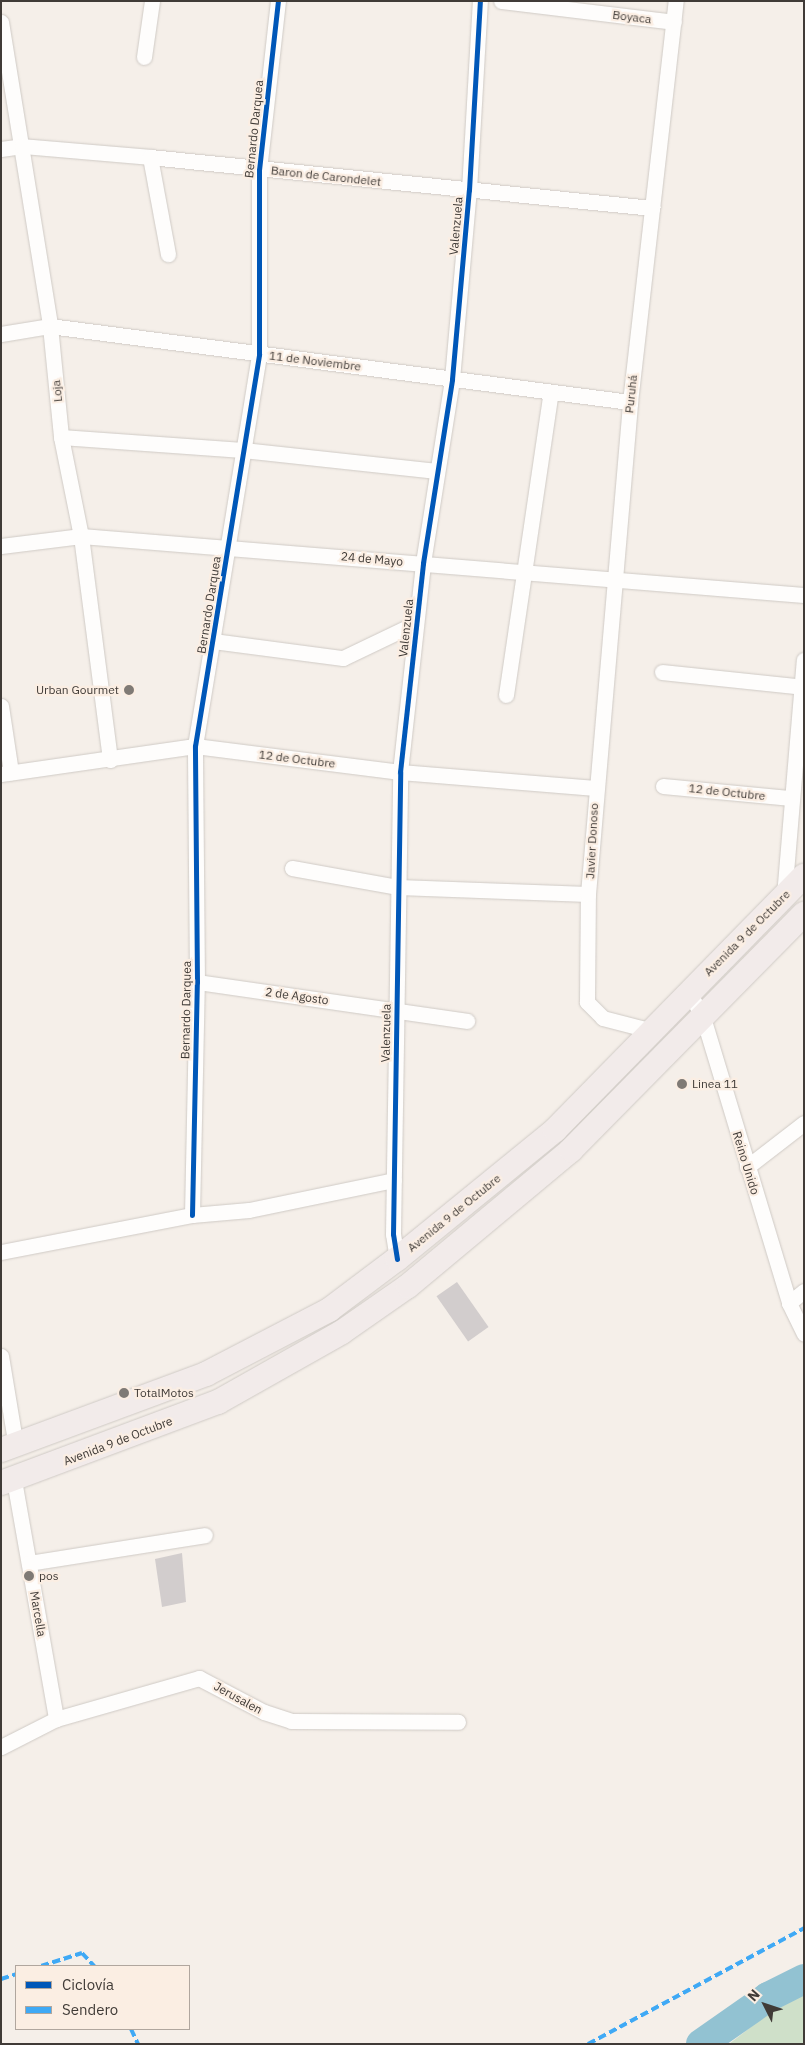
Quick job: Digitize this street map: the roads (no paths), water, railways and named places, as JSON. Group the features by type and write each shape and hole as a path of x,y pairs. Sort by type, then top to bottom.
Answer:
{"main road":[{"name":"Avenida 9 de Octubre","path":"9,1449 206,1374 328,1310 398,1259 555,1130 649,1030 804,876"},
{"name":"Avenida 9 de Octubre","path":"8,1481 218,1402 342,1332 408,1286 571,1150 702,1014 804,914"}],"street":[{"path":"144,57 152,1"},
{"name":"Bernardo Darquea","path":"192,1215 197,982 196,746 259,354 259,170 278,1"},
{"name":"Valenzuela","path":"398,1259 393,1234 400,772 423,563 452,379 469,190 480,1"},
{"name":"Boyaca","path":"501,1 674,22"},
{"name":"Puruhá","path":"595,788 616,580 630,402 676,1"},
{"name":"Loja","path":"1,22 50,326 62,437 82,536 110,760"},
{"name":"Baron de Carondelet","path":"1,149 22,146 150,157 259,170 652,208"},
{"path":"150,157 168,254"},
{"name":"11 de Noviembre","path":"1,334 50,326 630,402"},
{"path":"506,695 522,571 551,392"},
{"path":"62,437 243,450 437,471"},
{"name":"24 de Mayo","path":"1,546 82,536 804,595"},
{"path":"213,641 343,658 416,623"},
{"path":"784,896 804,660"},
{"path":"662,672 802,686"},
{"path":"1,706 6,773"},
{"name":"12 de Octubre","path":"6,773 110,760 196,746 400,772 595,788"},
{"name":"12 de Octubre","path":"662,786 791,798"},
{"name":"Javier Donoso","path":"595,788 588,894 587,1002 603,1018 649,1030"},
{"path":"292,868 398,887 588,894"},
{"name":"2 de Agosto","path":"197,982 467,1021"},
{"name":"Reino Unido","path":"688,992 702,1014 789,1303 804,1334"},
{"path":"747,1167 804,1123"},
{"path":"1,1252 192,1215 249,1210 394,1180"},
{"path":"789,1303 804,1290"},
{"path":"1,1356 9,1449"},
{"name":"Marcella","path":"8,1481 29,1563 56,1719"},
{"path":"29,1563 205,1535"},
{"name":"Jerusalen","path":"1,1747 56,1719 199,1678 264,1712 290,1721 458,1722"}],"waterway":[{"path":"701,2044 768,1997 804,1979"}],"place":[{"name":"Urban Gourmet","path":"129,690"},
{"name":"Linea 11","path":"682,1084"},
{"name":"TotalMotos","path":"124,1393"},
{"name":"pos","path":"29,1576"}]}
